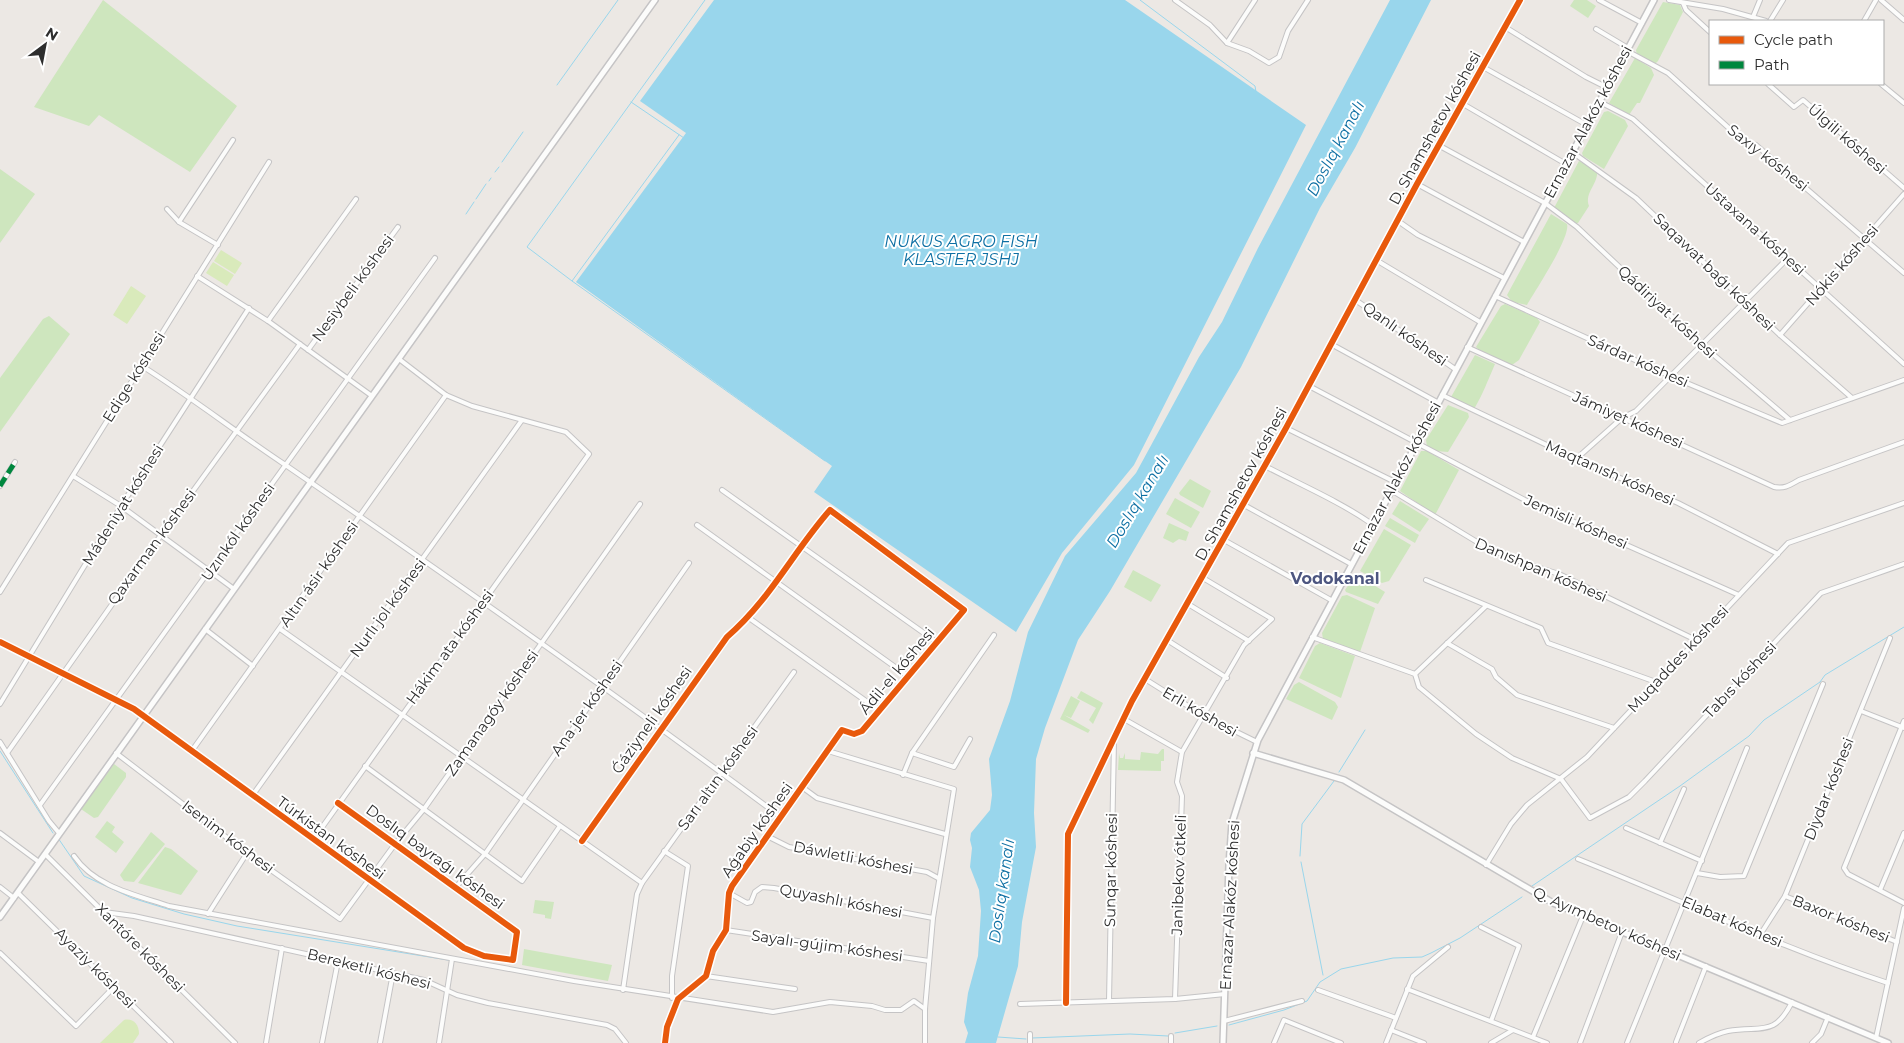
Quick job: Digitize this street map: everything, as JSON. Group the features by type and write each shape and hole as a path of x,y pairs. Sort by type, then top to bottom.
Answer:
{"main road":[{"path":"0,917 655,0"},
{"name":"Ernazar Alakóz kóshesi","path":"1223,1043 1232,823 1257,742 1331,600 1654,0"},
{"name":"Q. Ayımbetov kóshesi","path":"1253,753 1344,780 1530,890 1583,916 1888,1043"}],"street":[{"path":"1175,0 1210,25 1227,43 1249,51 1269,63 1279,57 1288,32 1308,0"},
{"path":"1227,43 1255,0"},
{"name":"D. Shamshetov kóshesi","path":"1066,1002 1068,834 1114,738 1145,679 1266,466 1416,184 1463,104 1520,0"},
{"path":"1599,0 1642,23"},
{"path":"1669,0 1762,20"},
{"path":"1696,5 1698,0"},
{"path":"1752,17 1760,0"},
{"path":"1771,20 1783,0"},
{"path":"1865,20 1876,0"},
{"path":"1881,0 1904,20"},
{"path":"1684,3 1686,10 1709,31"},
{"path":"1505,27 1586,77 1608,88"},
{"name":"Saxıy kóshesi","path":"1596,29 1668,73 1752,149 1756,145 1904,273"},
{"path":"1483,67 1587,125"},
{"name":"Úlgili kóshesi","path":"1769,85 1794,107 1802,100 1904,188"},
{"path":"1882,85 1904,103"},
{"name":"Ustaxana kóshesi","path":"1600,102 1633,120 1904,364"},
{"path":"1463,104 1566,164"},
{"path":"179,222 233,140"},
{"name":"Qádiriyat kóshesi","path":"1438,145 1544,203 1577,227 1701,344 1790,420"},
{"name":"Saqawat baǵı kóshesi","path":"1572,152 1636,198 1780,335 1852,398"},
{"name":"Edige kóshesi","path":"0,592 269,162"},
{"path":"1416,184 1524,242"},
{"name":"Nókis kóshesi","path":"1780,335 1904,194"},
{"path":"268,321 356,199"},
{"path":"167,209 179,222 218,245"},
{"path":"1398,221 1418,235 1504,278"},
{"name":"Nesiybeli kóshesi","path":"308,350 398,227"},
{"name":"Uzınkól kóshesi","path":"40,805 117,701 347,378 435,258"},
{"path":"1576,459 1622,418 1636,411 1788,258"},
{"path":"1376,260 1480,322"},
{"path":"198,276 268,321 372,396"},
{"name":"Sárdar kóshesi","path":"1495,296 1670,376 1782,423 1790,420"},
{"name":"Qanlı kóshesi","path":"1354,298 1455,369"},
{"name":"Mádeniyat kóshesi","path":"0,704 121,506 249,308"},
{"name":"Qaxarman kóshesi","path":"7,753 61,674 300,344"},
{"path":"1331,344 1437,402"},
{"name":"Jámiyet kóshesi","path":"1467,347 1774,487 1782,488 1789,486 1799,480 1904,442"},
{"path":"399,359 446,395 472,406 522,420"},
{"path":"142,366 192,398 285,465 361,515 661,728 781,816"},
{"path":"1790,420 1904,380"},
{"name":"Jemisli kóshesi","path":"1309,386 1525,500 1739,595"},
{"name":"Altın ásir kóshesi","path":"191,752 446,395"},
{"name":"Maqtanısh kóshesi","path":"1442,395 1576,459 1678,503 1778,554"},
{"name":"Hákim ata kóshesi","path":"312,840 589,454 566,432 522,420"},
{"name":"Nurlı jol kóshesi","path":"252,796 522,420"},
{"path":"1286,428 1395,482"},
{"path":"0,486 15,462"},
{"path":"1266,466 1352,509 1372,524"},
{"path":"73,476 121,506 211,570 234,589"},
{"path":"722,490 938,643"},
{"name":"Danıshpan kóshesi","path":"1391,490 1487,548 1558,574 1696,640"},
{"name":"Muqaddes kóshesi","path":"1486,864 1511,824 1527,805 1587,757 1788,543 1904,503"},
{"name":"Zamanagóy kóshesi","path":"340,919 462,757 640,504"},
{"path":"1244,505 1351,564"},
{"name":"Ǵáziyneli kóshesi","path":"582,841 727,637 749,618 777,583 800,547 830,510 964,610"},
{"path":"697,526 909,677"},
{"path":"1224,540 1331,600"},
{"name":"Ana jer kóshesi","path":"456,887 485,854 689,563"},
{"name":"Tabıs kóshesi","path":"1561,779 1590,818 1629,797 1821,593 1904,564"},
{"path":"1124,719 1182,752 1227,678 1244,645 1272,619 1202,578"},
{"path":"1426,580 1541,628 1548,643 1656,682"},
{"path":"1188,604 1249,641"},
{"path":"1415,674 1486,606"},
{"name":"Ádil-el kóshesi","path":"842,730 854,734 862,731 964,610"},
{"path":"749,618 880,711"},
{"path":"205,629 253,666"},
{"path":"280,629 642,883"},
{"path":"903,775 912,753 994,635"},
{"path":"1312,637 1415,674"},
{"name":"Diydar kóshesi","path":"1760,935 1785,896 1890,638"},
{"path":"1167,640 1227,678"},
{"name":"Túrkistan kóshesi","path":"0,642 134,709 312,840 464,948 484,956 513,960"},
{"path":"1447,643 1492,669 1496,677 1517,695 1614,728"},
{"name":"Sarı altın kóshesi","path":"623,990 637,894 642,883 794,672"},
{"path":"1415,674 1419,687 1476,734 1512,758 1561,779"},
{"name":"Erli kóshesi","path":"1145,679 1204,716 1257,742"},
{"path":"1697,873 1720,877 1744,876 1823,684"},
{"path":"1861,711 1903,728"},
{"path":"1904,721 1903,728 1844,868 1848,874 1904,903"},
{"name":"Aǵabiy kóshesi","path":"706,976 713,951 726,930 729,893 842,730"},
{"name":"Sunqar kóshesi","path":"1109,1002 1114,738"},
{"path":"912,753 954,767 970,739"},
{"path":"0,742 49,821 59,833"},
{"path":"1627,1043 1686,902 1747,748"},
{"path":"828,751 954,789 945,834 933,918 925,1009 925,1043"},
{"name":"Janibekov ótkeli","path":"1175,998 1182,796 1177,782 1182,752"},
{"name":"Isenim kóshesi","path":"116,754 247,853 340,919"},
{"path":"365,766 522,881 560,826"},
{"path":"802,788 817,798 945,834"},
{"path":"1660,843 1684,790"},
{"name":"Doslıq bayraǵı kóshesi","path":"338,803 517,932 513,960"},
{"path":"1626,828 1702,861"},
{"path":"0,833 39,862"},
{"path":"1880,890 1904,833"},
{"name":"Dáwletli kóshesi","path":"767,836 789,847 927,872 938,878"},
{"path":"664,851 688,866 672,976 672,998"},
{"path":"208,914 247,853"},
{"name":"Xantóre kóshesi","path":"45,854 235,1043"},
{"path":"74,856 90,874 126,892 169,906 623,990 773,1012 830,1002 872,1006 885,1010 901,1010 914,1001 925,1009"},
{"name":"Elabat kóshesi","path":"1578,859 1686,902 1760,935 1888,983"},
{"name":"Quyashlı kóshesi","path":"729,893 747,903 751,902 756,892 762,886 933,918"},
{"name":"Ayaziy kóshesi","path":"0,887 16,895 171,1043"},
{"name":"Baxor kóshesi","path":"1785,896 1897,942"},
{"path":"1876,1038 1904,908"},
{"name":"Bereketli kóshesi","path":"104,912 134,916 424,980 447,991 488,1003 607,1025 615,1029 626,1043"},
{"path":"1533,1037 1583,916"},
{"path":"1481,927 1519,946 1491,1021"},
{"name":"Sayalı-gújim kóshesi","path":"726,930 929,961"},
{"path":"1580,1043 1622,932"},
{"path":"266,1043 282,948"},
{"path":"462,960 464,948"},
{"path":"1386,1043 1413,976 1448,948"},
{"path":"0,953 76,1026 114,987"},
{"path":"439,1043 452,959"},
{"path":"322,1043 338,961"},
{"path":"1676,1042 1706,966"},
{"path":"380,1043 393,973"},
{"path":"665,1043 667,1028 678,999 706,976 795,988"},
{"path":"1407,989 1547,1043"},
{"path":"1318,990 1396,1018"},
{"path":"1020,1004 1109,1002 1225,994"},
{"path":"1224,1022 1302,1001"},
{"path":"1699,1043 1720,1033 1776,1025 1784,1018 1792,1002"},
{"path":"1812,1043 1821,1034 1828,1017"},
{"path":"1274,1043 1284,1020 1341,1043"},
{"path":"1391,1030 1424,1043"},
{"path":"1491,1043 1513,1030"},
{"path":"1030,1034 1030,1043"},
{"path":"1171,1036 1171,1043"}],"green space":[{"path":"103,0 237,106 190,172 99,115 89,126 34,107"},
{"path":"1574,0 1587,0 1596,6 1588,18 1570,6"},
{"path":"1663,2 1680,5 1683,12 1658,61 1654,65 1637,55 1636,50"},
{"path":"1635,58 1651,68 1654,75 1640,103 1637,103 1629,115 1609,103"},
{"path":"1608,111 1625,120 1628,126 1604,169 1583,156 1582,153 1604,112"},
{"path":"1579,161 1597,170 1597,175 1588,196 1589,206 1578,223 1575,223 1554,208"},
{"path":"0,169 35,194 0,243"},
{"path":"1551,214 1567,224 1564,240 1527,305 1512,302 1507,295"},
{"path":"221,250 242,263 235,274 214,261"},
{"path":"213,262 234,275 227,286 206,273"},
{"path":"131,286 146,296 127,324 113,315"},
{"path":"1505,304 1537,318 1540,322 1519,360 1512,365 1481,352 1476,347 1501,306"},
{"path":"49,316 70,334 0,432 0,378 43,319"},
{"path":"1475,355 1495,364 1474,409 1451,397"},
{"path":"1448,405 1468,413 1469,417 1448,452 1436,451 1427,447 1426,440"},
{"path":"1421,451 1427,451 1459,470 1435,515 1400,491"},
{"path":"1190,479 1211,491 1203,508 1179,493"},
{"path":"1175,498 1200,512 1191,528 1166,514"},
{"path":"1400,501 1429,519 1420,532 1392,514"},
{"path":"1390,518 1419,535 1415,543 1385,526"},
{"path":"1169,523 1189,532 1186,541 1179,539 1173,543 1163,538"},
{"path":"1384,529 1411,545 1389,581 1382,583 1360,571"},
{"path":"1133,570 1161,585 1151,602 1124,587"},
{"path":"1356,574 1385,592 1378,604 1346,592 1345,590"},
{"path":"1347,595 1375,608 1360,652 1323,639 1322,633 1342,596"},
{"path":"1320,643 1355,656 1341,698 1299,678 1315,646"},
{"path":"1299,682 1335,702 1338,707 1332,720 1286,699 1294,685"},
{"path":"1081,691 1103,703 1093,724 1089,720 1096,708 1077,698"},
{"path":"1071,696 1080,701 1071,718 1064,715 1090,730 1088,733 1060,719"},
{"path":"1164,749 1164,761 1161,761 1161,771 1118,770 1119,753 1120,758 1123,758 1125,753 1125,759 1140,760 1141,752 1158,754"},
{"path":"114,764 126,773 126,777 98,817 94,818 81,809"},
{"path":"107,821 115,827 112,832 124,842 116,853 95,837"},
{"path":"151,832 165,844 134,882 124,881 120,875"},
{"path":"165,847 171,849 198,871 181,895 138,883"},
{"path":"535,900 554,902 551,919 545,918 545,915 533,913"},
{"path":"524,949 612,965 608,981 522,965"},
{"path":"124,1020 135,1022 138,1027 139,1034 133,1043 100,1043"}],"water":[{"name":"NUKUS AGRO FISH KLASTER JSHJ","path":"714,0 1125,0 1306,125 1134,465 1062,553 1016,632 814,492 832,466 576,282 686,133 640,101"},
{"name":"Doslıq kanalı","path":"1390,0 1431,0 1355,148 1320,208 1241,367 1110,591 1078,640 1045,728 1036,759 1034,813 1036,847 1022,922 1018,966 996,1043 965,1043 968,1033 964,1022 968,993 978,956 981,911 979,890 970,867 971,833 990,810 992,795 989,759 1010,701 1028,632 1065,556 1136,473 1199,357 1222,322 1258,248"}],"waterway":[{"path":"557,85 618,0"},
{"path":"572,281 527,247 705,0"},
{"path":"1140,0 1255,86 1256,92"},
{"path":"631,102 684,138"},
{"path":"502,162 523,132"},
{"path":"679,135 572,281 825,461"},
{"path":"495,172 499,167"},
{"path":"476,199 486,184"},
{"path":"466,214 474,202"},
{"path":"1532,886 1680,786 1749,736 1764,720 1820,682 1825,675 1904,627"},
{"path":"1339,772 1365,730"},
{"path":"0,751 53,833"},
{"path":"1300,856 1302,824 1334,781"},
{"path":"58,838 84,876 132,898 184,914 237,926 448,960"},
{"path":"1301,862 1323,975"},
{"path":"1229,1025 1284,1010 1307,1001 1320,982 1341,969 1393,958 1422,957 1460,938 1522,897"},
{"path":"1175,1033 1217,1026"},
{"path":"1032,1038 1130,1034 1168,1036"},
{"path":"998,1037 1026,1039"}],"marked path":[{"path":"0,486 15,462"}],"cycle path":[{"path":"1066,1003 1068,834 1132,701 1286,428 1417,184 1520,0"},
{"path":"582,841 727,637 769,592 830,510 964,610 862,731 854,734 842,730 732,886 729,893 726,930 713,951 706,976 678,999 667,1027 665,1043"},
{"path":"0,642 134,709 464,948 484,956 513,960 517,932 338,803"}],"district":[{"name":"Vodokanal","path":"1335,578"}]}
